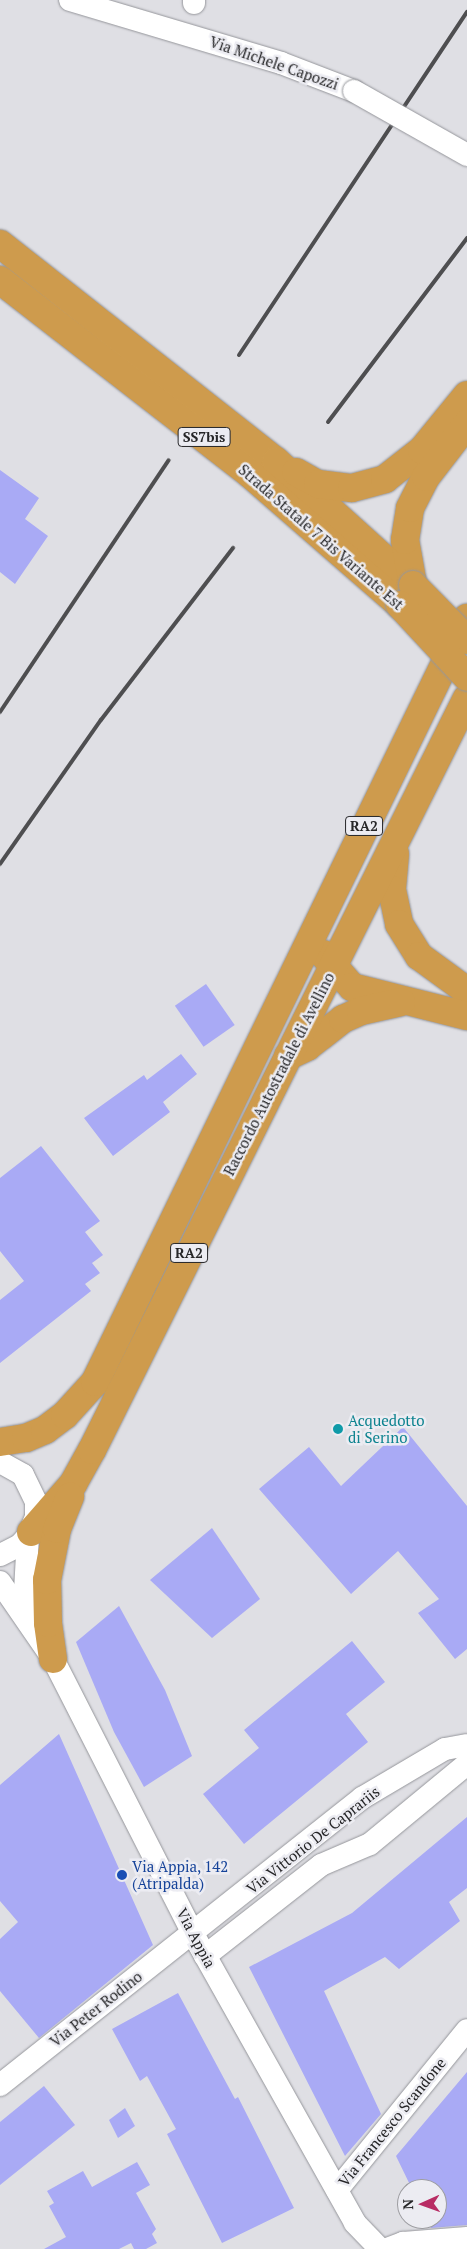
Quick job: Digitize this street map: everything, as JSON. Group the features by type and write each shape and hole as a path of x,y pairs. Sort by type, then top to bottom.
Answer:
{"highway":[{"name":"Strada Statale 7 Bis Variante Est","path":"0,244 276,461 406,595 467,677"},
{"name":"Strada Statale 7 Bis Variante Est","path":"0,280 406,595 467,640"},
{"path":"276,461 318,484 352,488 385,479 422,450 467,395"},
{"path":"406,595 405,540 410,508 426,478 467,424"},
{"name":"Raccordo Autostradale di Avellino","path":"95,1382 467,618"},
{"name":"Raccordo Autostradale di Avellino","path":"72,1484 92,1450 467,698"},
{"path":"417,718 407,762 321,940 324,956 333,969 352,987 402,1002 424,1004 467,1016"},
{"path":"398,835 392,890 399,924 419,956 467,991"},
{"path":"287,1057 352,1015 402,1002"},
{"path":"0,1442 26,1438 46,1430 65,1415 95,1382"},
{"path":"0,1462 67,1432 86,1410 93,1397 95,1382"},
{"path":"29,1534 72,1484"},
{"path":"53,1659 48,1623 47,1580 58,1529 72,1484"}],"street":[{"name":"Via Michele Capozzi","path":"70,0 281,63 354,91 467,154"},
{"name":"Via Appia","path":"0,1462 23,1475 32,1487 36,1517 29,1534 24,1591 30,1622"},
{"path":"0,1555 20,1545 29,1534"},
{"name":"Via Appia","path":"0,1582 30,1622 53,1659 193,1934 355,2223 380,2249"},
{"name":"Via Vittorio De Caprariis","path":"193,1934 362,1798 445,1749 467,1745"},
{"name":"Via Vittorio De Caprariis","path":"205,1956 331,1859 370,1844 467,1764"},
{"path":"310,1838 331,1859"},
{"name":"Via Peter Rodino","path":"0,2085 75,2023 193,1934"},
{"name":"Via Francesco Scandone","path":"337,2190 467,2030"},
{"name":"Via Appia","path":"355,2223 361,2249"},
{"path":"387,2249 403,2243 467,2238"}],"building":[{"path":"0,470 39,498 25,519 48,536 15,584 0,572"},
{"path":"206,984 235,1025 204,1047 175,1006"},
{"path":"181,1054 197,1074 163,1102 170,1112 113,1156 84,1118 144,1075 147,1080"},
{"path":"41,1146 100,1221 85,1232 103,1255 92,1263 100,1273 85,1284 91,1291 0,1363 0,1300 24,1281 0,1251 0,1178"},
{"path":"403,1427 467,1506 467,1649 455,1659 418,1613 439,1599 398,1551 351,1594 259,1489 309,1447 341,1486"},
{"path":"212,1528 260,1599 212,1638 150,1580"},
{"path":"119,1606 165,1690 192,1756 144,1787 114,1732 76,1642"},
{"path":"352,1641 385,1682 346,1714 368,1742 244,1844 203,1794 259,1748 244,1730"},
{"path":"59,1734 153,1945 39,2038 0,1991 0,1939 18,1922 0,1901 0,1785"},
{"path":"467,1817 467,1888 449,1902 460,1921 399,1969 385,1957 324,1991 381,2114 345,2156 249,1967 352,1913"},
{"path":"178,1993 235,2099 238,2097 294,2208 222,2243 167,2134 176,2129 147,2076 140,2081 112,2029"},
{"path":"467,2072 467,2225 447,2227 447,2179 407,2179 396,2156"},
{"path":"44,2086 75,2125 0,2185 0,2122"},
{"path":"125,2108 135,2126 118,2138 109,2120"},
{"path":"137,2162 150,2185 136,2193 156,2229 152,2234 157,2243 146,2249 134,2249 131,2243 119,2249 44,2249 66,2237 49,2206 54,2203 47,2191 83,2171 92,2187"}],"railway":[{"path":"239,355 467,12"},
{"path":"328,422 467,238"},
{"path":"0,712 169,460"},
{"path":"0,864 101,720 233,548"}],"place":[{"name":"Acquedotto di Serino","path":"338,1429"},
{"name":"Via Appia, 142 (Atripalda)","path":"122,1875"}]}
